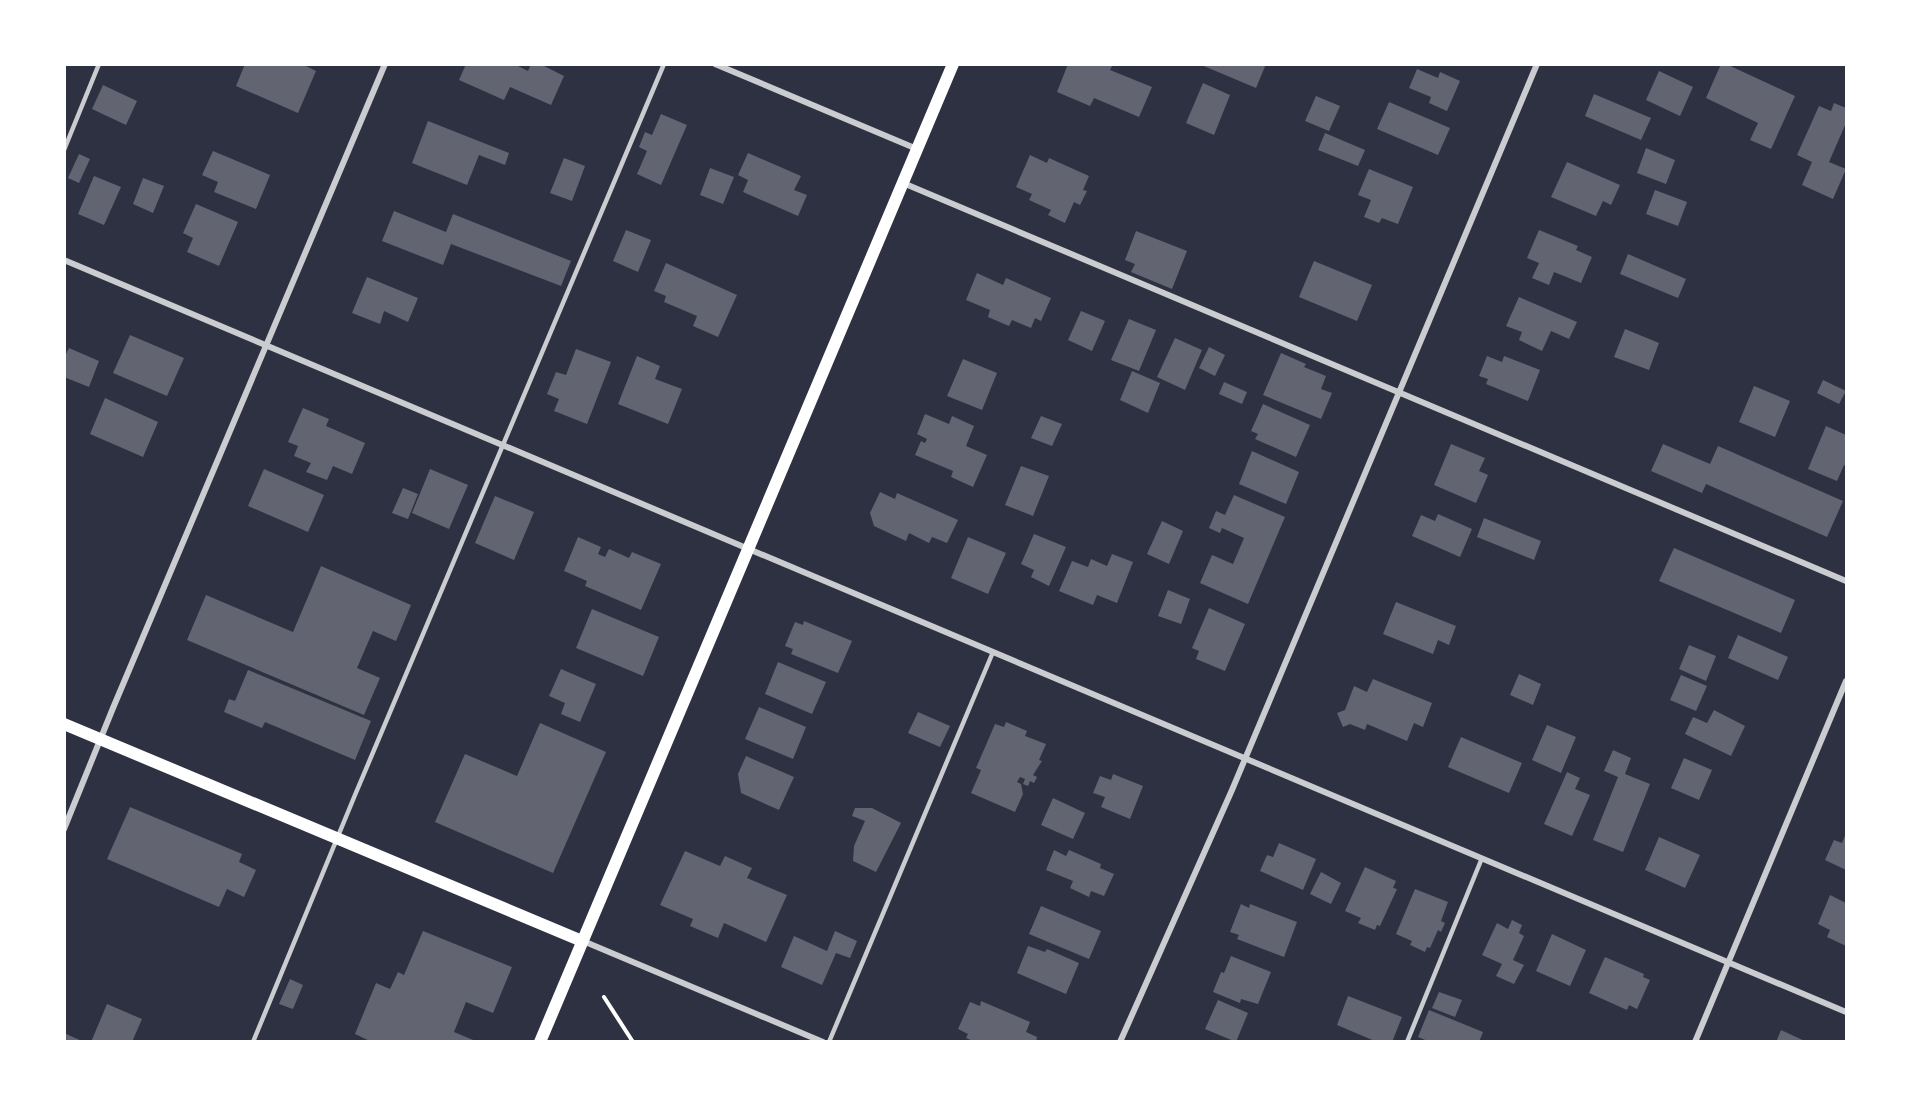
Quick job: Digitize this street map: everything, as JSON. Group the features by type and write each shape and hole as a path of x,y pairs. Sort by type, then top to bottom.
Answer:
{"main road":[{"path":"540,1041 953,64"},
{"path":"64,724 582,941"}],"street":[{"path":"64,828 385,64"},
{"path":"715,64 917,149"},
{"path":"1120,1041 1245,758 1537,64"},
{"path":"903,183 1846,581"},
{"path":"64,260 1846,1012"},
{"path":"1695,1041 1846,681"},
{"path":"582,941 823,1041"}],"lane":[{"path":"64,150 99,64"},
{"path":"253,1041 664,64"},
{"path":"829,1041 993,652"},
{"path":"1407,1041 1482,858"}],"path":[{"path":"604,997 633,1041"}],"building":[{"path":"245,64 302,64 316,71 298,113 236,86"},
{"path":"466,64 514,64 528,71 531,64 540,64 564,76 551,105 510,87 504,100 459,80"},
{"path":"1068,64 1113,64 1110,70 1152,87 1139,117 1094,98 1090,106 1057,92"},
{"path":"1199,64 1266,64 1256,88"},
{"path":"1721,64 1726,64 1795,96 1771,149 1750,140 1758,123 1706,98"},
{"path":"1417,69 1438,78 1440,72 1460,81 1447,111 1429,103 1431,97 1409,88"},
{"path":"1659,71 1693,87 1680,116 1646,100"},
{"path":"1203,83 1230,95 1214,135 1186,123"},
{"path":"103,85 137,101 126,125 92,109"},
{"path":"1594,94 1651,118 1641,140 1585,116"},
{"path":"1316,96 1340,106 1329,131 1305,121"},
{"path":"1389,102 1450,128 1438,155 1377,129"},
{"path":"1834,103 1846,108 1846,123 1829,162 1846,169 1833,199 1802,185 1812,162 1797,155 1819,106 1831,111"},
{"path":"661,114 687,125 661,185 637,174 647,151 639,147 645,132 652,135"},
{"path":"428,121 509,153 505,165 479,155 467,185 412,163"},
{"path":"1325,133 1365,150 1358,166 1318,150"},
{"path":"1646,148 1675,160 1666,184 1637,173"},
{"path":"213,151 270,175 256,209 214,192 218,182 202,175"},
{"path":"748,153 801,176 794,190 807,195 798,216 743,192 748,180 738,175"},
{"path":"79,154 90,159 79,183 68,178"},
{"path":"1030,155 1047,163 1049,158 1089,176 1083,190 1087,191 1080,205 1074,202 1065,223 1048,215 1051,210 1029,200 1032,194 1016,187"},
{"path":"564,158 585,166 572,201 550,193"},
{"path":"1567,162 1620,185 1611,205 1603,201 1596,216 1551,197"},
{"path":"710,168 734,177 723,204 700,195"},
{"path":"1369,169 1413,187 1398,224 1382,218 1379,223 1364,217 1371,200 1358,195"},
{"path":"94,176 121,187 104,225 78,214"},
{"path":"143,178 164,186 153,213 133,204"},
{"path":"1655,190 1687,202 1678,226 1646,214"},
{"path":"196,204 238,222 219,266 187,252 193,238 183,233"},
{"path":"394,211 446,232 453,214 571,261 561,286 451,244 443,265 382,241"},
{"path":"626,230 651,240 638,272 613,261"},
{"path":"1539,230 1578,246 1576,250 1592,257 1581,283 1554,272 1549,285 1532,278 1539,263 1527,258"},
{"path":"1136,231 1187,251 1172,289 1131,272 1135,264 1125,260"},
{"path":"1628,254 1686,279 1678,298 1620,274"},
{"path":"1314,261 1372,285 1357,321 1299,297"},
{"path":"666,263 737,295 718,337 693,326 697,316 664,302 666,296 654,291"},
{"path":"977,273 1003,285 1006,278 1051,298 1041,321 1035,318 1031,328 1012,320 1009,326 988,317 990,310 966,300"},
{"path":"367,277 418,298 408,322 384,311 380,324 352,313"},
{"path":"1519,297 1577,322 1569,339 1551,331 1542,351 1519,340 1522,332 1506,326"},
{"path":"1081,311 1105,321 1092,351 1068,340"},
{"path":"1129,319 1156,330 1139,371 1111,360"},
{"path":"1625,329 1659,343 1649,370 1614,357"},
{"path":"130,335 184,358 167,396 113,373"},
{"path":"1175,338 1202,350 1185,390 1157,377"},
{"path":"1209,347 1225,355 1215,376 1199,368"},
{"path":"69,348 99,361 89,387 64,377 64,358"},
{"path":"576,349 611,362 587,424 554,411 559,399 547,394 556,372 566,375"},
{"path":"1281,353 1306,364 1304,367 1326,376 1321,389 1332,393 1321,419 1263,395"},
{"path":"637,356 660,366 655,379 682,389 668,424 618,404"},
{"path":"1487,356 1502,362 1504,356 1540,370 1528,401 1486,384 1488,379 1479,376"},
{"path":"963,359 997,373 982,410 947,396"},
{"path":"1132,371 1160,383 1148,413 1120,400"},
{"path":"1823,380 1846,391 1839,404 1817,393"},
{"path":"1224,382 1247,392 1242,404 1219,394"},
{"path":"1754,386 1790,401 1775,437 1739,422"},
{"path":"105,398 158,422 143,457 90,434"},
{"path":"1263,404 1310,425 1296,457 1255,439 1258,434 1251,431"},
{"path":"303,408 329,419 326,426 365,443 352,474 333,466 327,480 306,472 311,463 294,456 298,446 288,442"},
{"path":"925,414 949,424 952,416 974,426 966,446 987,455 973,487 951,477 953,471 915,455 921,441 925,443 927,439 917,434"},
{"path":"1041,416 1062,424 1052,446 1031,438"},
{"path":"1826,426 1846,435 1846,466 1844,465 1837,481 1808,469"},
{"path":"1451,444 1485,458 1479,471 1488,475 1476,503 1434,485"},
{"path":"1663,444 1710,464 1718,446 1843,501 1827,537 1706,484 1702,493 1651,471"},
{"path":"1252,451 1299,472 1286,504 1239,484"},
{"path":"1021,466 1049,476 1033,516 1005,505"},
{"path":"264,469 324,495 308,532 248,506"},
{"path":"430,469 468,485 449,529 412,513"},
{"path":"403,488 418,494 408,519 392,513"},
{"path":"880,492 895,499 897,493 958,520 947,543 932,537 929,543 909,533 906,541 874,526 870,513"},
{"path":"1234,495 1285,517 1248,604 1200,583 1212,555 1233,564 1244,538 1222,528 1220,533 1209,528 1216,511 1225,515"},
{"path":"495,496 534,512 514,560 475,543"},
{"path":"1438,514 1472,529 1460,557 1412,536 1421,515 1435,521"},
{"path":"1484,518 1541,541 1534,560 1477,537"},
{"path":"1162,521 1183,531 1169,564 1147,554"},
{"path":"1034,534 1066,547 1049,586 1031,577 1034,570 1021,564"},
{"path":"578,537 601,547 598,554 605,557 609,549 629,558 632,552 661,564 641,610 585,586 587,581 564,571"},
{"path":"968,537 1006,553 988,594 951,578"},
{"path":"1674,548 1795,600 1781,633 1659,581"},
{"path":"1112,554 1133,562 1117,603 1097,595 1093,605 1059,591 1072,561 1088,567 1091,559 1107,566"},
{"path":"321,566 411,605 396,641 373,631 357,668 380,678 364,715 187,640 206,595 293,632"},
{"path":"1168,590 1190,599 1181,624 1158,616"},
{"path":"1396,602 1456,626 1449,645 1438,640 1433,654 1383,634"},
{"path":"1209,608 1245,624 1225,671 1196,659 1199,651 1192,648"},
{"path":"592,609 659,637 643,676 576,648"},
{"path":"804,621 852,641 838,673 791,654 793,649 785,646 795,622 803,625"},
{"path":"1738,635 1788,657 1778,680 1728,658"},
{"path":"1689,645 1716,656 1706,681 1679,669"},
{"path":"778,662 826,682 812,714 765,694"},
{"path":"561,669 596,684 580,722 561,714 565,703 549,696"},
{"path":"248,670 371,721 355,760 265,722 262,728 224,712 229,699 235,701"},
{"path":"1519,674 1541,684 1533,705 1510,695"},
{"path":"1681,675 1707,686 1696,711 1670,700"},
{"path":"1373,679 1432,703 1423,727 1414,723 1407,741 1367,724 1365,730 1350,724 1343,727 1337,713 1345,710 1354,686 1367,692"},
{"path":"759,707 806,727 793,759 745,739"},
{"path":"1714,710 1745,726 1731,756 1685,734 1693,717 1707,723"},
{"path":"918,712 950,726 940,747 908,733"},
{"path":"1006,722 1027,731 1025,736 1046,744 1039,760 1042,761 1033,775 1037,777 1034,783 1030,781 1028,786 1023,784 1025,779 1020,777 1017,782 1021,784 1023,794 1015,812 971,793 981,770 976,768 995,724 1004,727"},
{"path":"540,723 606,752 553,873 435,822 465,754 517,776"},
{"path":"1547,725 1576,737 1561,773 1532,760"},
{"path":"1461,737 1522,763 1509,793 1448,767"},
{"path":"1613,750 1631,758 1625,774 1650,784 1623,852 1593,840 1618,777 1604,771"},
{"path":"746,756 794,777 779,810 741,793 738,774"},
{"path":"1684,758 1712,770 1699,800 1671,788"},
{"path":"1567,772 1580,778 1575,789 1590,795 1572,836 1544,824"},
{"path":"1113,774 1143,786 1130,819 1101,807 1105,797 1093,793 1100,776 1111,780"},
{"path":"1053,798 1085,813 1073,839 1041,825"},
{"path":"130,807 242,854 239,862 256,870 244,897 227,889 219,907 107,859"},
{"path":"855,808 872,808 901,823 876,872 853,861 854,846 865,821 852,816"},
{"path":"1846,833 1846,870 1825,860 1834,840 1842,843"},
{"path":"1659,837 1700,855 1685,888 1645,870"},
{"path":"1279,843 1316,859 1303,890 1260,871 1267,855 1273,857"},
{"path":"1054,850 1066,856 1069,850 1101,864 1100,868 1114,874 1104,896 1091,891 1089,897 1070,888 1073,881 1046,870"},
{"path":"685,851 720,866 725,856 752,868 747,878 787,895 766,942 724,923 718,938 690,926 693,919 660,905"},
{"path":"1365,867 1396,881 1393,888 1397,889 1380,926 1377,925 1375,930 1358,923 1361,918 1345,911"},
{"path":"1321,872 1341,883 1331,904 1310,894"},
{"path":"1415,889 1448,902 1441,921 1445,923 1441,932 1438,930 1430,948 1427,947 1425,952 1410,945 1412,941 1396,934"},
{"path":"1830,895 1846,903 1846,946 1827,937 1830,930 1818,924"},
{"path":"1241,904 1249,908 1250,904 1297,922 1284,957 1237,939 1239,935 1230,932"},
{"path":"1041,906 1101,931 1089,959 1029,934"},
{"path":"1512,920 1522,925 1519,933 1524,936 1513,960 1524,965 1514,984 1496,976 1502,964 1482,955 1497,923 1508,929"},
{"path":"423,931 512,967 493,1013 466,1002 454,1032 478,1042 372,1042 355,1034 376,983 390,989 398,972 404,975"},
{"path":"835,931 857,941 850,958 836,953 822,985 781,967 794,936 827,951"},
{"path":"1552,934 1586,950 1570,986 1536,971"},
{"path":"1028,946 1045,952 1047,949 1079,963 1066,994 1017,973"},
{"path":"1231,956 1271,972 1258,1004 1241,999 1240,1003 1213,992"},
{"path":"1605,957 1644,974 1643,977 1650,980 1637,1009 1629,1005 1627,1010 1589,993"},
{"path":"290,979 303,985 293,1009 279,1004"},
{"path":"1439,992 1462,1000 1455,1017 1432,1008"},
{"path":"1348,996 1402,1017 1392,1042 1377,1042 1337,1025"},
{"path":"1218,1000 1248,1013 1236,1042 1205,1029"},
{"path":"981,1001 1030,1022 1026,1032 1037,1037 1036,1042 975,1042 966,1038 968,1034 958,1029 970,1002 980,1006"},
{"path":"107,1004 142,1019 132,1042 91,1042"},
{"path":"1429,1010 1483,1032 1479,1042 1430,1042 1418,1037"},
{"path":"1781,1030 1807,1042 1776,1042"},
{"path":"64,1033 84,1042 64,1042"}]}
